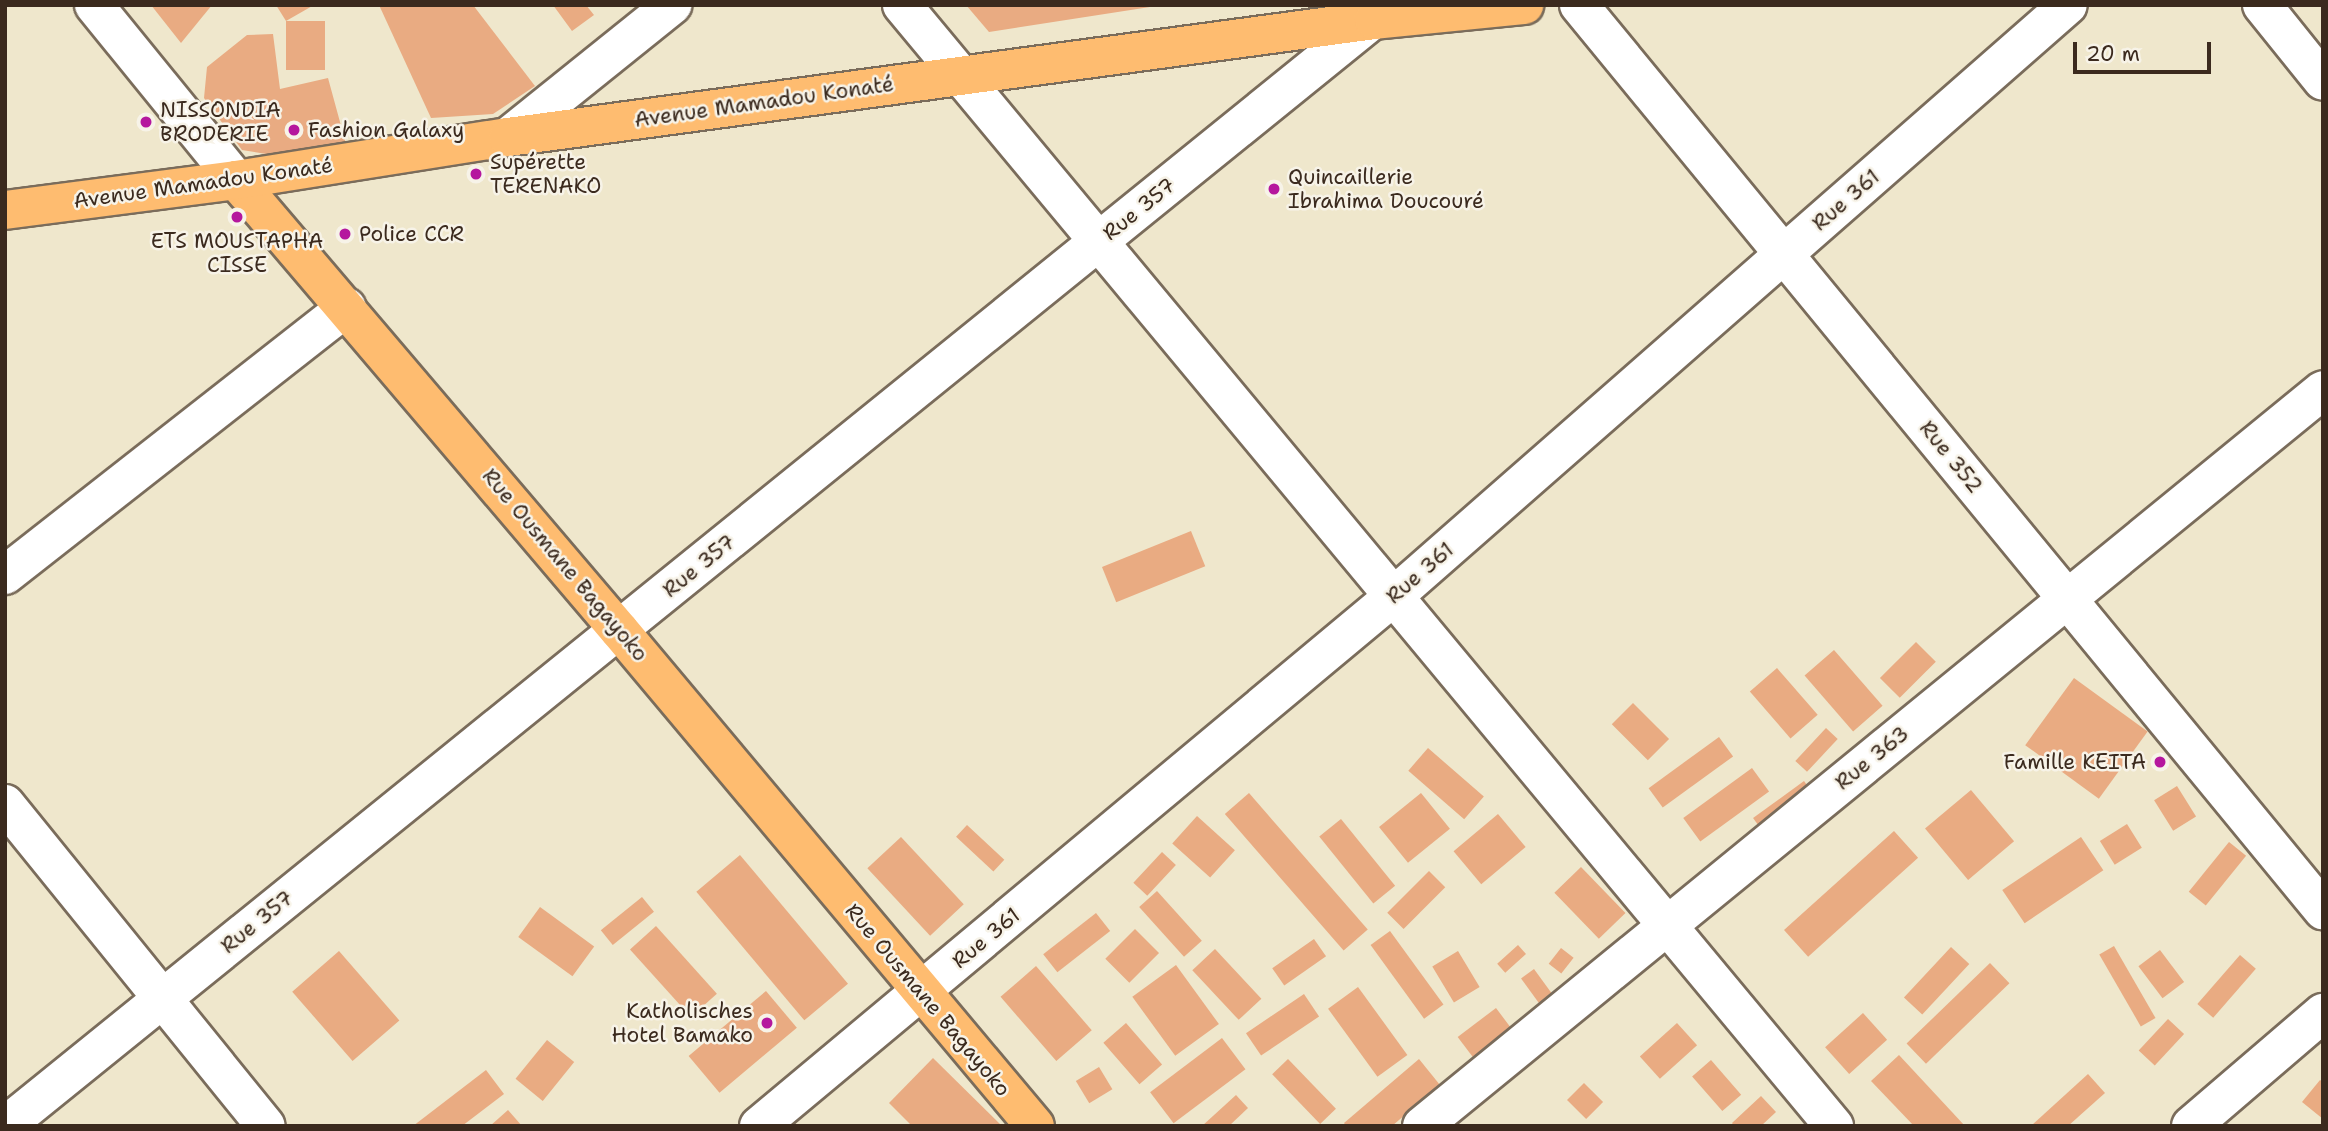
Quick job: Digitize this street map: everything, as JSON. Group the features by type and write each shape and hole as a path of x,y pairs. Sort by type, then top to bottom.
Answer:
{"main road":[{"name":"Avenue Mamadou Konaté","path":"5,210 236,180 508,137 961,76 1383,13 1524,5"},
{"name":"Rue Ousmane Bagayoko","path":"236,180 347,307 1035,1126"}],"street":[{"name":"Rue Ousmane Bagayoko","path":"94,5 236,180"},
{"path":"508,137 672,5"},
{"path":"902,5 1834,1126"},
{"name":"Rue 352","path":"1579,5 2323,909"},
{"name":"Rue 361","path":"759,1126 1394,596 2068,5"},
{"path":"2262,5 2323,81"},
{"name":"Rue 357","path":"5,1126 1383,13"},
{"path":"5,575 347,307"},
{"name":"Rue 363","path":"1422,1126 2323,390"},
{"path":"5,804 266,1126"},
{"path":"2191,1126 2323,1013"}],"building":[{"path":"151,5 212,5 181,43"},
{"path":"276,5 314,5 286,21"},
{"path":"379,5 473,5 535,86 493,114 431,118"},
{"path":"553,5 586,5 594,15 572,31"},
{"path":"966,5 1150,5 1150,7 989,32"},
{"path":"286,21 325,21 325,70 286,70"},
{"path":"273,34 280,89 328,78 346,144 279,156 242,150 204,98 207,67 247,35"},
{"path":"1191,531 1205,566 1116,602 1102,567"},
{"path":"1916,642 1936,662 1900,698 1880,678"},
{"path":"1834,650 1883,706 1853,731 1805,676"},
{"path":"1777,668 1818,715 1791,738 1750,692"},
{"path":"2074,678 2148,731 2099,799 2025,745"},
{"path":"1633,703 1669,739 1648,760 1612,724"},
{"path":"1826,728 1838,739 1807,772 1795,761"},
{"path":"1719,737 1733,756 1663,808 1649,788"},
{"path":"1428,748 1484,797 1464,819 1408,771"},
{"path":"1752,768 1769,791 1700,841 1683,818"},
{"path":"1804,781 1814,795 1763,832 1753,818"},
{"path":"2177,786 2196,817 2173,831 2154,800"},
{"path":"1971,790 2014,841 1968,880 1925,829"},
{"path":"1249,793 1368,930 1344,951 1225,814"},
{"path":"1421,793 1450,829 1408,863 1379,827"},
{"path":"1498,814 1526,847 1481,884 1454,851"},
{"path":"1197,816 1235,850 1210,878 1172,843"},
{"path":"1341,819 1395,886 1373,903 1319,837"},
{"path":"2127,824 2142,848 2115,865 2100,841"},
{"path":"967,825 1004,860 993,871 956,837"},
{"path":"1894,831 1918,858 1808,957 1784,930"},
{"path":"901,837 964,904 930,936 867,868"},
{"path":"2081,837 2103,870 2025,923 2002,890"},
{"path":"2229,842 2246,856 2206,906 2189,892"},
{"path":"1162,852 1176,865 1147,896 1133,883"},
{"path":"740,855 848,984 804,1020 696,892"},
{"path":"1581,867 1625,913 1599,939 1554,893"},
{"path":"1429,871 1445,887 1404,929 1387,913"},
{"path":"1157,891 1202,941 1184,957 1139,907"},
{"path":"642,897 654,912 613,945 601,930"},
{"path":"540,907 594,946 572,976 518,937"},
{"path":"1096,913 1110,931 1057,972 1043,954"},
{"path":"656,926 717,994 691,1017 630,949"},
{"path":"1135,929 1159,953 1129,983 1105,959"},
{"path":"1390,931 1443,1005 1424,1019 1371,945"},
{"path":"1314,939 1326,956 1284,985 1272,968"},
{"path":"1518,945 1526,954 1505,973 1497,964"},
{"path":"2114,946 2156,1018 2141,1026 2099,954"},
{"path":"1951,947 1969,964 1922,1015 1904,997"},
{"path":"1561,948 1574,958 1561,974 1549,964"},
{"path":"1215,949 1261,999 1239,1020 1192,970"},
{"path":"2160,950 2184,982 2163,998 2138,966"},
{"path":"339,951 399,1020 353,1061 292,992"},
{"path":"1458,951 1480,987 1454,1002 1432,966"},
{"path":"2240,955 2256,969 2213,1018 2197,1004"},
{"path":"1990,963 2009,983 1926,1064 1907,1044"},
{"path":"1176,965 1219,1024 1175,1056 1132,997"},
{"path":"1036,966 1092,1030 1056,1061 1001,997"},
{"path":"1534,969 1557,1001 1544,1010 1521,978"},
{"path":"1358,987 1407,1055 1377,1077 1328,1009"},
{"path":"766,991 797,1028 719,1093 689,1056"},
{"path":"1304,994 1319,1016 1261,1056 1246,1033"},
{"path":"1496,1008 1519,1039 1481,1068 1458,1037"},
{"path":"1863,1013 1887,1040 1849,1074 1825,1047"},
{"path":"2168,1019 2184,1034 2155,1065 2139,1050"},
{"path":"1126,1023 1162,1065 1139,1084 1103,1043"},
{"path":"1677,1023 1697,1045 1660,1079 1640,1056"},
{"path":"1222,1038 1245,1069 1174,1123 1150,1092"},
{"path":"547,1040 574,1062 543,1101 516,1079"},
{"path":"1899,1055 1965,1126 1914,1126 1871,1081"},
{"path":"933,1058 1002,1126 912,1126 889,1103"},
{"path":"1288,1059 1336,1109 1320,1124 1272,1074"},
{"path":"1419,1059 1440,1085 1392,1126 1346,1126 1344,1123"},
{"path":"1711,1060 1741,1095 1722,1111 1692,1076"},
{"path":"1099,1067 1112,1089 1089,1103 1076,1081"},
{"path":"486,1070 504,1094 462,1126 413,1126"},
{"path":"2088,1074 2105,1093 2068,1126 2031,1126"},
{"path":"2320,1080 2323,1082 2323,1119 2302,1102"},
{"path":"1584,1083 1603,1102 1586,1119 1567,1100"},
{"path":"1236,1095 1248,1108 1229,1126 1202,1126"},
{"path":"1761,1096 1776,1112 1761,1126 1734,1126 1732,1123"},
{"path":"508,1110 522,1126 490,1126"}],"place":[{"name":"NISSONDIA BRODERIE","path":"146,122"},
{"name":"Fashion Galaxy","path":"294,130"},
{"name":"Supérette TERENAKO","path":"476,174"},
{"name":"Quincaillerie Ibrahima Doucouré","path":"1274,189"},
{"name":"ETS MOUSTAPHA CISSE","path":"237,217"},
{"name":"Police CCR","path":"345,234"},
{"name":"Famille KEITA","path":"2160,762"},
{"name":"Katholisches Hotel Bamako","path":"767,1023"}]}
